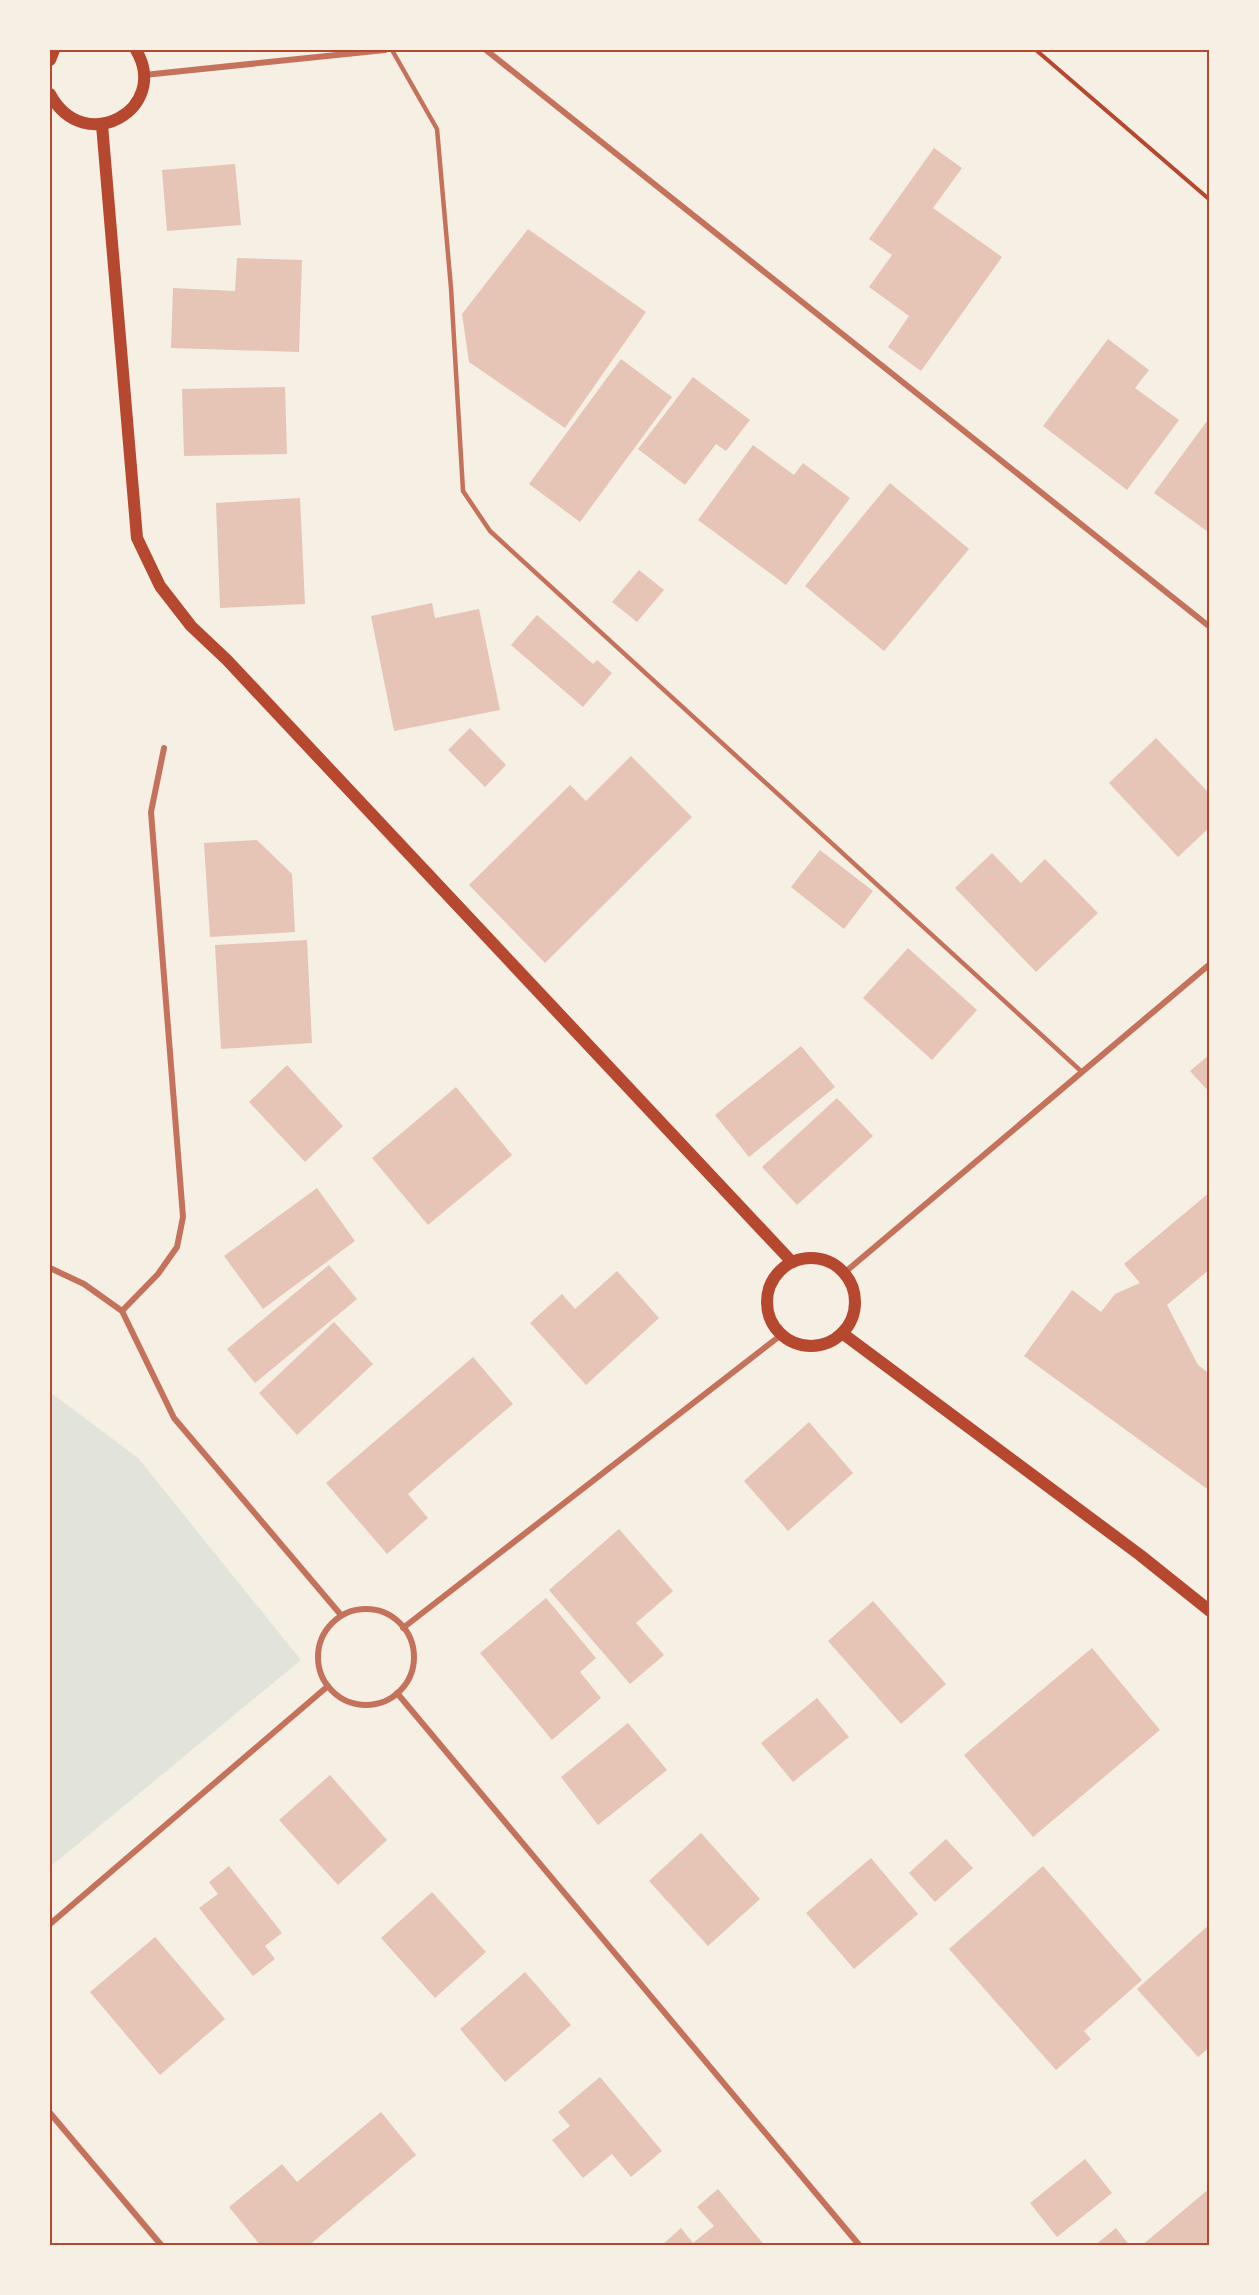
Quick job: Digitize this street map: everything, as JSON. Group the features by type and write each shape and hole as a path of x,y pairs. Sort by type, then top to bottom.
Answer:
{"main road":[{"path":"50,60 54,50"},
{"path":"50,93 64,114 75,121 102,124 116,121 137,102 144,75 136,50"},
{"path":"102,124 136,538 160,586 191,626 235,669 792,1262"},
{"path":"819,1259 833,1264 844,1273 854,1296 854,1310 843,1333 832,1341 812,1346 792,1343 772,1324 767,1310 767,1296 771,1282 792,1262 819,1259"},
{"path":"843,1333 1140,1555 1209,1611"}],"street":[{"path":"144,75 385,50"},
{"path":"486,50 1209,627"},
{"path":"122,1311 158,1274 177,1247 183,1217 151,812 164,748"},
{"path":"844,1273 1209,964"},
{"path":"50,1268 84,1284 122,1311 174,1418 341,1615"},
{"path":"403,1628 781,1335"},
{"path":"373,1609 388,1614 403,1628 413,1651 412,1666 407,1681 397,1693 369,1705 354,1703 339,1697 328,1686 317,1656 321,1640 329,1626 341,1615 357,1610 373,1609"},
{"path":"50,1924 328,1686"},
{"path":"397,1693 860,2246"},
{"path":"50,2114 162,2246"}],"lane":[{"path":"392,50 437,129 451,288 463,491 476,513 490,531 1082,1072"}],"path":[{"path":"1036,50 1209,200"}],"shaded area":[{"path":"50,1392 138,1458 301,1660 50,1867"}],"building":[{"path":"934,148 962,168 933,208 1002,257 921,371 888,347 909,316 869,287 892,255 869,239"},
{"path":"235,164 241,225 167,231 162,170"},
{"path":"528,229 646,312 565,428 469,362 462,314"},
{"path":"237,258 302,260 299,352 171,348 173,288 235,291"},
{"path":"1108,339 1149,370 1135,388 1179,420 1127,490 1043,426"},
{"path":"621,359 672,397 580,522 529,484"},
{"path":"693,377 750,420 726,451 716,444 685,485 638,449"},
{"path":"285,387 287,454 184,456 182,389"},
{"path":"1210,417 1210,527 1207,531 1154,493"},
{"path":"753,445 794,475 803,463 850,498 786,585 698,520"},
{"path":"890,483 969,549 884,651 805,586"},
{"path":"300,498 305,604 220,608 216,503"},
{"path":"639,570 664,590 637,622 612,602"},
{"path":"432,603 435,618 479,609 500,710 394,731 371,616"},
{"path":"537,615 593,664 597,660 612,673 583,707 511,645"},
{"path":"470,728 506,765 485,787 448,750"},
{"path":"1156,738 1210,794 1210,827 1178,857 1109,783"},
{"path":"631,756 692,817 545,963 469,885 570,785 586,801"},
{"path":"257,840 292,874 295,932 210,937 204,843"},
{"path":"820,850 873,891 844,929 791,887"},
{"path":"992,853 1021,883 1045,859 1098,913 1036,972 955,888"},
{"path":"307,940 312,1043 221,1049 215,945"},
{"path":"908,948 977,1010 932,1060 863,998"},
{"path":"801,1046 835,1087 749,1157 715,1115"},
{"path":"1210,1054 1210,1093 1190,1071"},
{"path":"287,1065 343,1126 305,1162 249,1102"},
{"path":"456,1087 512,1155 428,1225 372,1158"},
{"path":"837,1098 873,1136 797,1205 762,1167"},
{"path":"317,1188 355,1241 263,1309 224,1256"},
{"path":"1210,1192 1210,1269 1167,1305 1198,1365 1210,1374 1210,1491 1024,1356 1072,1290 1101,1312 1115,1294 1140,1283 1124,1264"},
{"path":"329,1265 357,1299 255,1383 227,1349"},
{"path":"617,1271 659,1318 586,1385 530,1323 562,1294 575,1309"},
{"path":"334,1322 373,1364 297,1435 259,1393"},
{"path":"473,1357 513,1404 408,1494 428,1518 387,1554 326,1483"},
{"path":"809,1422 853,1473 788,1531 744,1481"},
{"path":"619,1529 673,1591 636,1623 664,1655 630,1684 549,1590"},
{"path":"546,1598 596,1658 580,1672 601,1698 552,1740 480,1653"},
{"path":"873,1601 946,1684 901,1724 828,1641"},
{"path":"1092,1648 1160,1730 1033,1837 964,1755"},
{"path":"817,1698 849,1737 793,1782 761,1743"},
{"path":"628,1723 667,1770 598,1825 561,1777"},
{"path":"330,1775 387,1840 338,1885 279,1820"},
{"path":"701,1833 760,1899 708,1946 649,1881"},
{"path":"946,1839 973,1868 935,1902 909,1873"},
{"path":"871,1858 918,1914 854,1969 806,1913"},
{"path":"229,1866 282,1933 265,1946 275,1959 253,1976 199,1908 218,1894 209,1882"},
{"path":"1043,1866 1142,1980 1084,2031 1091,2039 1056,2070 949,1949"},
{"path":"432,1892 486,1952 435,1998 381,1938"},
{"path":"1210,1924 1210,2047 1198,2057 1137,1989"},
{"path":"155,1937 225,2019 160,2075 90,1992"},
{"path":"525,1972 571,2025 505,2082 460,2029"},
{"path":"600,2077 662,2151 631,2177 612,2154 583,2178 552,2140 570,2126 558,2112"},
{"path":"381,2112 416,2155 308,2246 261,2246 229,2207 282,2164 297,2182"},
{"path":"1085,2159 1112,2193 1057,2237 1030,2203"},
{"path":"1210,2188 1210,2246 1141,2246"},
{"path":"718,2189 765,2246 661,2246 681,2228 693,2243 714,2226 697,2207"},
{"path":"1116,2228 1130,2246 1094,2246"}]}
